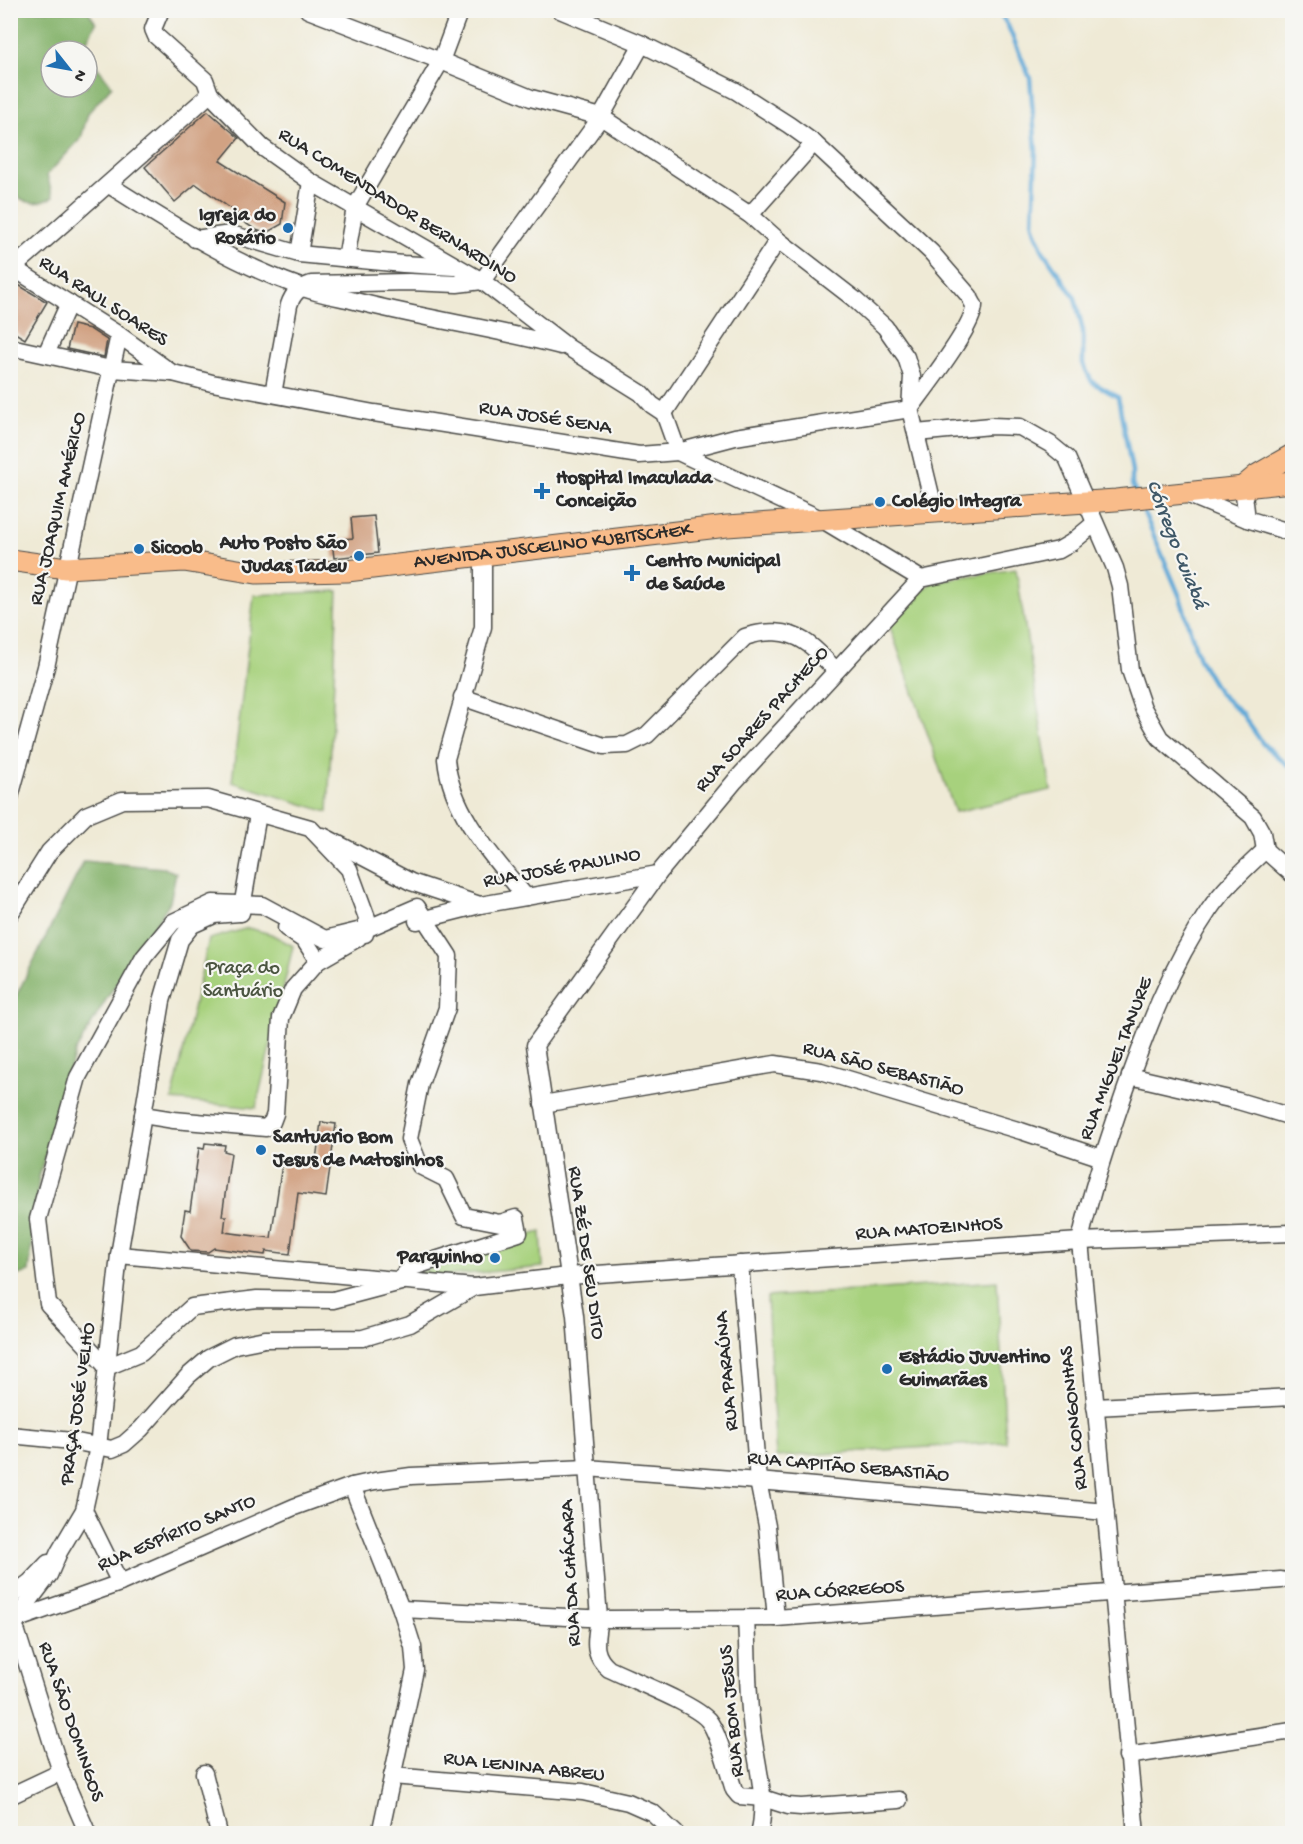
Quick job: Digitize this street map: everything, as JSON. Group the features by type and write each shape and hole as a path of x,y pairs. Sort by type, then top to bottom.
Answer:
{"main road":[{"path":"1243,487 1293,455"},
{"name":"AVENIDA JUSCELINO KUBITSCHEK","path":"10,560 66,568 184,561 256,573 348,570 727,526 1116,500 1293,482"}],"street":[{"name":"RUA COMENDADOR BERNARDINO","path":"161,10 153,29 156,36 206,80 210,94 262,147 311,182 482,282 569,348 641,393 652,405 664,413 678,452"},
{"path":"308,10 531,98 602,117 750,215 778,240 853,298 885,327 906,357 912,376 910,409 935,512"},
{"path":"346,260 355,207 441,61 460,10"},
{"path":"560,10 642,44 736,91 814,143 931,252 970,297 974,305 955,347 910,409"},
{"path":"273,394 289,305 292,296 300,287 311,284 482,282 602,117 642,44"},
{"path":"12,267 109,185 210,94"},
{"path":"750,215 814,143"},
{"path":"299,254 311,182"},
{"name":"RUA COMENDADOR BERNARDINO","path":"109,185 195,239 243,265 300,287 388,310 515,334 569,348"},
{"path":"195,239 231,234 299,254 346,260 457,267"},
{"path":"664,413 778,240"},
{"name":"RUA RAUL SOARES","path":"12,267 119,335 173,373"},
{"path":"46,354 69,303"},
{"name":"RUA JOAQUIM AMÉRICO","path":"10,797 46,667 119,335"},
{"name":"RUA JOSÉ SENA","path":"10,347 111,369 173,373 374,413 639,455 678,452 735,437 910,409"},
{"path":"916,434 992,426 1020,427 1050,444 1067,458 1116,568 1130,670 1143,708 1160,738 1253,817 1262,833 1265,850 1293,874"},
{"path":"678,452 821,519 921,579 1059,550 1095,523"},
{"path":"1243,487 1247,519"},
{"path":"1175,494 1293,533"},
{"path":"483,556 483,627 446,759 448,780 458,804 492,856 526,897"},
{"name":"RUA SOARES PACHECO","path":"535,1045 658,874 735,781 921,579"},
{"path":"462,696 604,746 627,744 647,735 745,637 761,631 788,634 804,641 836,670"},
{"path":"10,914 50,852 86,815 122,800 208,799 310,828 349,869 368,918 366,932"},
{"path":"242,909 258,814"},
{"name":"RUA JOSÉ PAULINO","path":"310,828 411,882 480,905 658,874"},
{"name":"RUA MIGUEL TANURE","path":"1080,1241 1102,1158 1151,1018 1181,957 1209,910 1265,850"},
{"path":"318,961 305,941 282,926 242,909 213,903 173,922 144,957 78,1077 62,1131 38,1219 48,1304 107,1367 141,1353 192,1307 257,1299 333,1300 401,1282"},
{"path":"366,932 325,939 262,905 214,915 192,925 180,940 162,1001 143,1115 266,1128 272,1122 275,1114 281,1018 292,990 318,961 366,932 417,907 449,956 447,1008 420,1084 409,1139 420,1166 446,1179 464,1216 500,1223 516,1218 519,1233 407,1269 401,1282"},
{"path":"425,920 480,905"},
{"name":"RUA ZÉ DE SEU DITO","path":"535,1045 575,1316 587,1468"},
{"name":"RUA SÃO SEBASTIÃO","path":"543,1104 775,1064 821,1071 1010,1127 1102,1158"},
{"path":"1130,1076 1238,1101 1293,1117"},
{"name":"PRAÇA JOSÉ VELHO","path":"14,1613 30,1581 59,1552 84,1510 98,1447 119,1255 143,1115"},
{"name":"RUA MATOZINHOS","path":"474,1287 568,1275 1080,1241 1293,1233"},
{"name":"RUA CONGONHAS","path":"1080,1241 1136,1833"},
{"path":"119,1255 474,1287"},
{"name":"RUA PARAÚNA","path":"740,1264 758,1481 767,1526 776,1618"},
{"path":"10,1435 72,1441 112,1449 124,1444 141,1429 188,1376 209,1358 235,1345 265,1339 363,1338 410,1324 474,1287"},
{"path":"1095,1407 1293,1397"},
{"name":"RUA CAPITÃO SEBASTIÃO","path":"352,1486 411,1476 587,1468 1106,1512"},
{"name":"RUA DA CHÁCARA","path":"587,1468 599,1618 596,1653 609,1669 695,1710 709,1721 717,1737 734,1790 746,1798 763,1798"},
{"path":"352,1486 401,1609 413,1647 415,1670 380,1833"},
{"name":"RUA ESPÍRITO SANTO","path":"14,1613 120,1582 294,1507 352,1486"},
{"path":"84,1510 120,1582"},
{"name":"RUA CÓRREGOS","path":"401,1609 599,1618 776,1618 1281,1580"},
{"name":"RUA SÃO DOMINGOS","path":"14,1613 61,1772 88,1833"},
{"name":"RUA BOM JESUS","path":"746,1618 750,1719 763,1798 759,1833"},
{"path":"1127,1756 1293,1731"},
{"path":"10,1796 61,1772"},
{"path":"204,1773 219,1833"},
{"name":"RUA LENINA ABREU","path":"392,1776 583,1792 628,1802 653,1813 676,1833"},
{"name":"RUA BOM JESUS","path":"763,1798 788,1806 801,1807 899,1800"}],"green space":[{"path":"11,10 88,11 96,23 88,39 39,39 39,99 99,99 99,69 112,86 88,113 81,138 47,175 53,197 35,203 25,201 11,189"},
{"path":"1016,569 1051,790 955,812 889,624 933,581"},
{"path":"338,591 328,812 232,782 254,595"},
{"path":"84,861 164,868 176,873 170,902 107,998 75,1052 39,1177 29,1272 11,1277 11,1006"},
{"name":"Praça do Santuário","path":"248,928 271,934 293,946 256,1108 172,1100 209,939"},
{"name":"Parquinho","path":"541,1232 543,1267 433,1277 417,1274 472,1250"},
{"name":"Estádio Juventino Guimarães","path":"997,1281 1006,1442 776,1457 767,1297"}],"building":[{"path":"208,111 239,138 220,161 285,202 282,224 266,233 256,230 236,217 238,214 196,184 175,202 145,167"},
{"path":"10,280 47,302 25,339 10,330"},
{"path":"73,325 90,329 107,340 104,357 67,349"},
{"path":"374,516 378,553 334,558 332,540 353,538 351,518"},
{"path":"321,1122 336,1124 326,1197 298,1193 290,1254 266,1251 265,1255 214,1248 208,1252 191,1251 181,1236 185,1210 190,1211 199,1148 204,1149 205,1143 225,1145 224,1151 231,1153 222,1216 226,1216 224,1232 271,1238 282,1164 315,1168"}],"waterway":[{"name":"Córrego Cuiabá","path":"998,10 1008,26 1030,78 1036,150 1033,225 1043,251 1075,298 1083,331 1083,364 1092,382 1118,397 1132,471 1132,485 1136,493"},
{"name":"Córrego Cuiabá","path":"1140,503 1180,597 1199,659 1219,693 1242,714 1263,744 1292,769"}],"place":[{"name":"Igreja do Rosário","path":"288,228"},
{"name":"Hospital Imaculada Conceição","path":"542,491"},
{"name":"Colégio Integra","path":"880,502"},
{"name":"Sicoob","path":"139,549"},
{"name":"Auto Posto São Judas Tadeu","path":"359,556"},
{"name":"Centro Municipal de Saúde","path":"632,573"},
{"name":"Santuario Bom Jesus de Matosinhos","path":"261,1150"},
{"name":"Parquinho","path":"495,1258"},
{"name":"Estádio Juventino Guimarães","path":"887,1369"}]}
